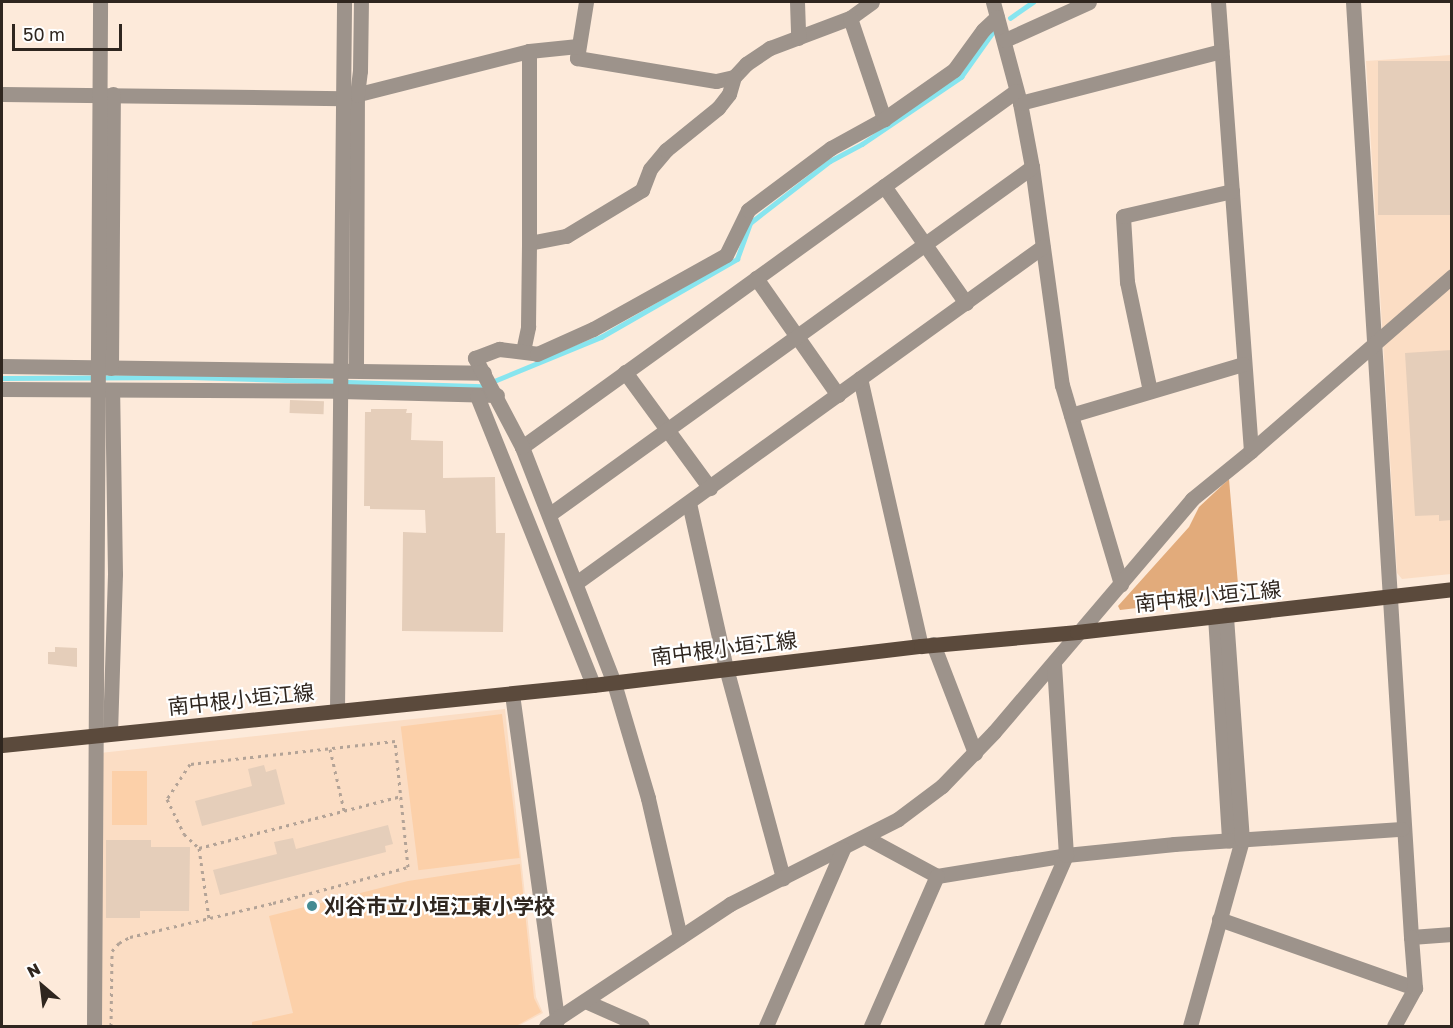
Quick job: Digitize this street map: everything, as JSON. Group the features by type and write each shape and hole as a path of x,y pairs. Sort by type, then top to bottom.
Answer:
{"main road":[{"name":"南中根小垣江線","path":"2,745 512,694 927,645 1077,632 1452,589"}],"street":[{"path":"94,1026 103,734 106,94 100,2"},
{"path":"344,2 350,96 356,370"},
{"path":"337,711 339,370 350,96 360,71 361,2"},
{"path":"586,2 577,58 716,81 734,77"},
{"path":"797,2 798,38"},
{"path":"530,243 566,236 642,190 650,169 666,150 724,101 729,94 734,77 746,64 770,48 850,18 872,2"},
{"path":"993,2 1005,40 1032,167 1062,385 1121,584"},
{"path":"1005,40 1089,2"},
{"path":"1218,2 1251,451"},
{"path":"1353,2 1402,829 1415,988 1394,1026"},
{"path":"680,937 648,798 614,683 522,447 496,393 475,358 499,349 537,354 593,330 726,255 748,210 831,148 884,119 954,70 997,17"},
{"path":"850,18 884,119"},
{"path":"2,94 350,96 528,51 578,46"},
{"path":"523,351 528,327 530,243 528,51"},
{"path":"522,447 884,186 1018,97 1221,51"},
{"path":"550,514 927,245 1032,167"},
{"path":"884,186 966,303"},
{"path":"1150,392 1127,282 1123,216 1232,191"},
{"path":"576,583 1042,247"},
{"path":"512,694 552,1023 730,904 843,849 898,819 934,792 975,753 1192,499 1375,345 1452,276"},
{"path":"756,278 838,395"},
{"path":"1071,414 1243,364"},
{"path":"2,366 356,370 484,374"},
{"path":"625,372 710,488"},
{"path":"860,378 927,645 975,753"},
{"path":"2,389 340,390 477,396 496,393"},
{"path":"477,396 593,685"},
{"path":"689,503 726,668 783,878"},
{"path":"1190,1026 1219,919 1235,840 1221,616"},
{"path":"991,1026 1066,855 1054,663"},
{"path":"865,837 937,876 1066,855 1235,840 1402,829"},
{"path":"766,1026 843,849"},
{"path":"871,1026 937,876"},
{"path":"1219,919 1415,988"},
{"path":"1411,937 1452,934"},
{"path":"585,1001 642,1026"}],"path":[{"path":"111,1026 112,951 119,943 130,937 209,918 408,867 395,741 190,764 167,799 184,834 199,848 209,918"},
{"path":"330,748 344,810"},
{"path":"199,848 400,796"}],"shaded area":[{"path":"1451,55 1451,574 1402,579 1397,573 1366,61"},
{"path":"1229,479 1239,596 1120,610 1118,606 1189,527 1199,507"},
{"name":"刈谷市立小垣江東小学校","path":"505,709 536,997 543,1013 518,1026 97,1026 100,753"},
{"path":"502,714 520,858 418,870 401,726"},
{"path":"112,771 147,771 147,825 112,825"},
{"path":"520,864 534,998 541,1012 516,1026 252,1026 252,1022 293,1013 269,916 408,881"}],"building":[{"path":"1378,61 1452,61 1452,215 1378,215"},
{"path":"1452,350 1452,520 1439,521 1439,515 1415,516 1405,353"},
{"path":"290,400 324,401 324,414 290,413"},
{"path":"371,409 407,409 406,413 412,413 411,440 443,441 443,478 495,477 496,533 505,533 503,632 402,631 403,532 426,533 425,510 370,509 370,506 364,506 365,412 371,412"},
{"path":"55,647 77,648 77,667 48,664 48,652 55,652"},
{"path":"264,765 266,772 276,769 285,804 202,826 195,801 252,786 248,769"},
{"path":"388,825 393,844 385,846 386,852 220,895 213,870 277,854 274,842 293,838 296,849"},
{"path":"106,840 151,840 151,847 190,847 189,911 140,911 140,918 106,918"}],"waterway":[{"path":"1010,18 1033,2"},
{"path":"2,378 189,377 482,386 601,337 737,259 750,223 830,161 862,144 961,77 995,29"}],"place":[{"name":"刈谷市立小垣江東小学校","path":"312,906"}]}
